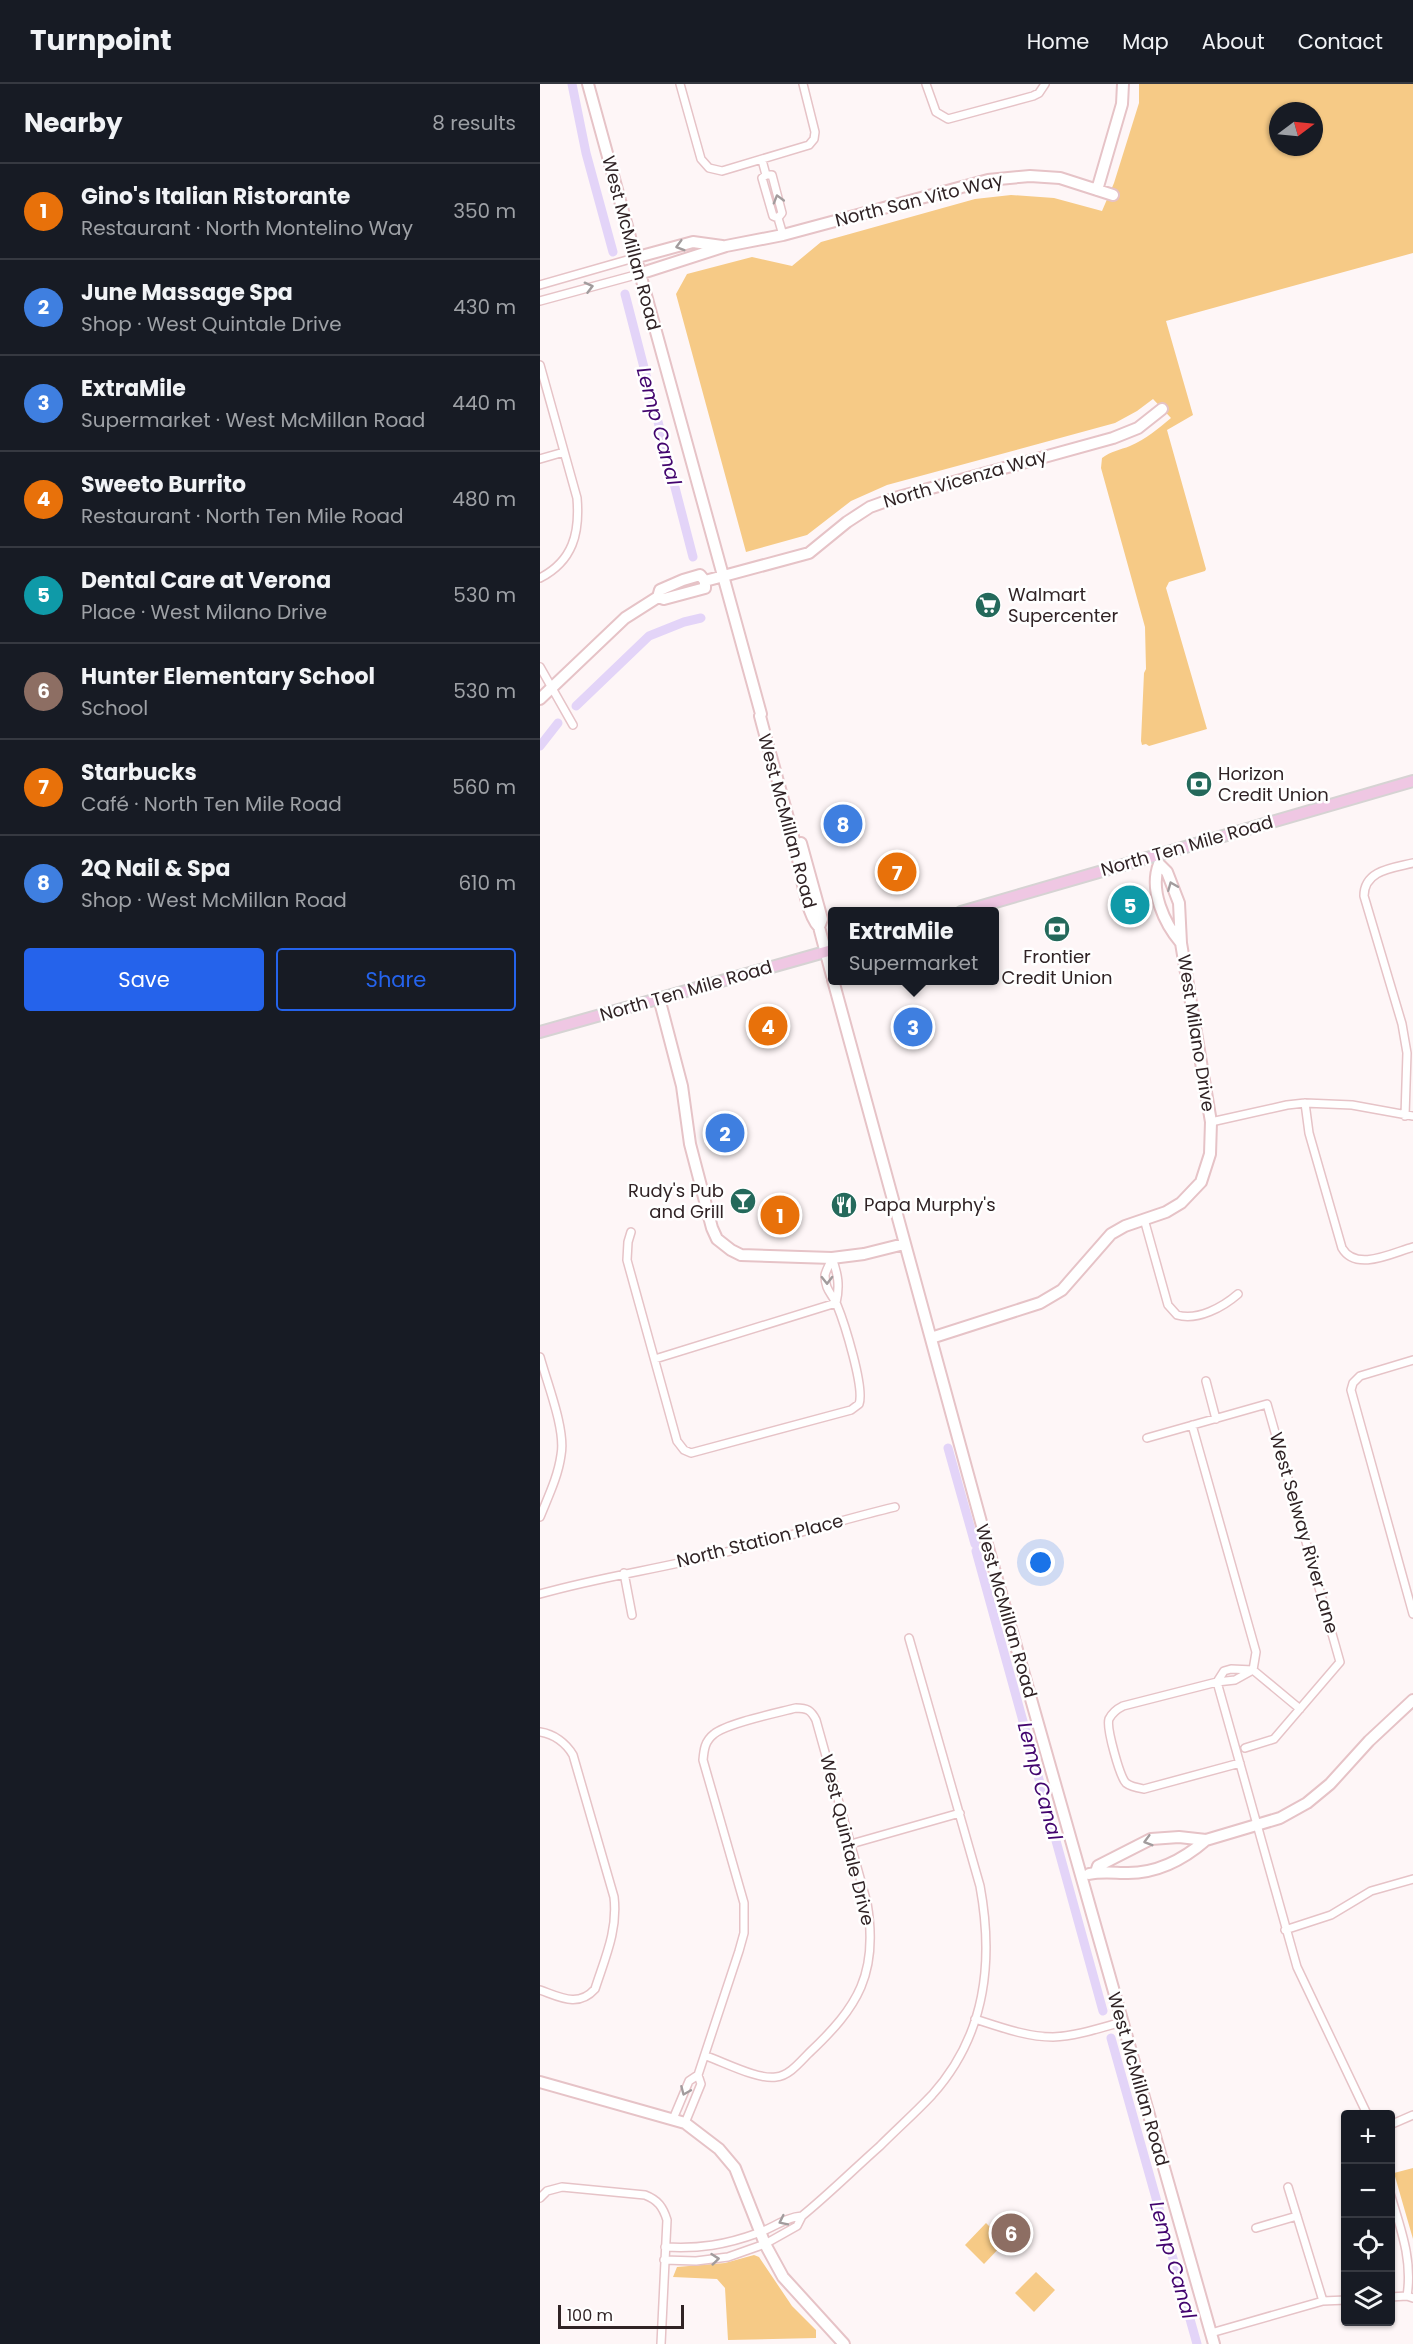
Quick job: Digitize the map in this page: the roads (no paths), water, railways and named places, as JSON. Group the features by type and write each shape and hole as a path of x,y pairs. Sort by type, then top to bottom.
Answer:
{"main road":[{"name":"North Ten Mile Road","path":"979,907 1157,859 1413,782"},
{"name":"North Ten Mile Road","path":"540,1032 828,951"}],"street":[{"name":"West McMillan Road","path":"588,84 761,714 802,881 814,922 819,927 828,949"},
{"path":"680,84 700,159 709,168 722,171 804,149 814,139 814,126 803,84"},
{"path":"926,84 936,112 942,118 954,119 1033,96 1044,86"},
{"path":"1097,190 1122,104 1123,84"},
{"path":"762,160 766,175 762,178 773,216 778,218 783,236"},
{"name":"North San Vito Way","path":"639,273 726,246 783,236 987,180 1030,176 1060,178 1113,195"},
{"name":"North San Vito Way","path":"634,258 693,242 726,246"},
{"path":"540,285 634,258"},
{"path":"540,301 639,273"},
{"path":"540,365 577,498 579,518 576,537 558,566 540,578"},
{"name":"North Vicenza Way","path":"540,699 625,618 658,597 660,590 700,575 705,581 809,553 847,522 870,507 894,498 1113,438 1138,428 1162,409"},
{"path":"540,459 564,452"},
{"path":"540,668 573,725"},
{"name":"West Milano Drive","path":"1157,859 1155,875 1160,906 1170,930 1181,944"},
{"name":"West Milano Drive","path":"931,1338 1022,1311 1040,1303 1062,1290 1111,1234 1166,1212 1181,1203 1201,1182 1210,1154 1211,1122 1181,944 1179,903 1167,872 1157,859"},
{"path":"1405,1116 1407,1053 1402,1024 1364,896 1366,882 1377,873 1413,863"},
{"name":"West McMillan Road","path":"834,985 904,1244 1212,2339"},
{"path":"659,998 682,1086 690,1144 712,1228 717,1239 730,1250 741,1255 832,1258 864,1254 904,1244"},
{"path":"1305,1103 1309,1133 1342,1248 1351,1259 1364,1260 1413,1247"},
{"path":"1211,1122 1287,1104 1305,1103 1352,1105 1413,1116"},
{"path":"1144,1219 1168,1305 1177,1315 1189,1317 1219,1308 1238,1294"},
{"path":"631,1232 627,1260 677,1441 684,1450 691,1453 698,1453 851,1410 859,1404 861,1389 836,1303 827,1292 825,1273 832,1258"},
{"path":"832,1258 839,1291 836,1303"},
{"path":"655,1359 836,1303"},
{"path":"540,1357 562,1437 562,1455 540,1516"},
{"path":"1413,1360 1360,1376 1353,1383 1351,1390 1413,1614"},
{"path":"1147,1438 1216,1419 1206,1381"},
{"name":"West Selway River Lane","path":"1216,1419 1267,1404 1340,1662 1300,1709"},
{"path":"1192,1425 1256,1652 1253,1670"},
{"name":"North Station Place","path":"540,1594 624,1573 718,1554 816,1526 895,1507"},
{"path":"624,1573 632,1615"},
{"path":"663,2260 696,2261 728,2257 765,2244 797,2226 802,2216 855,2169 933,2093 953,2066 971,2033 984,1989 987,1948 986,1916 960,1813 909,1638"},
{"path":"1245,1748 1274,1739 1300,1709 1253,1670 1232,1669 1224,1671 1217,1682 1285,1930 1298,1967 1365,2110"},
{"path":"1239,1763 1144,1789 1129,1785 1122,1777 1109,1730 1109,1720 1115,1711 1123,1706 1217,1682 1235,1680 1253,1670"},
{"path":"1095,1872 1098,1866 1151,1839 1179,1837 1206,1840 1257,1827 1280,1818 1307,1803 1330,1784 1369,1741 1413,1700"},
{"name":"West Quintale Drive","path":"796,1708 809,1710 816,1720 851,1844 871,1925 871,1951 867,1973 849,2009 837,2026 790,2071 779,2077 768,2078 706,2056 739,1951 745,1918 744,1903 703,1760 706,1742 721,1729 796,1708"},
{"path":"540,1732 547,1733 563,1742 575,1759 614,1898 616,1915 614,1929 595,1989 584,1998 572,2001 540,1990"},
{"path":"851,1844 960,1813"},
{"path":"1081,1876 1095,1872 1148,1872 1172,1864 1206,1840"},
{"path":"1285,1930 1331,1915 1371,1891 1413,1880"},
{"path":"975,2019 1029,2035 1053,2037 1083,2033 1122,2022"},
{"path":"673,2119 688,2081 698,2075 706,2056"},
{"path":"685,2122 701,2084 698,2075"},
{"path":"540,2082 685,2122 719,2149 735,2168 765,2244 783,2277 844,2344"},
{"path":"1395,2123 1413,2115"},
{"path":"542,2196 553,2189 562,2187 645,2195 654,2198 660,2204 667,2220 663,2260 661,2344"},
{"path":"1288,2187 1323,2301"},
{"path":"1395,2210 1407,2252 1411,2276 1410,2297"},
{"path":"665,2247 694,2248 724,2244 760,2232 793,2216 802,2216"},
{"path":"1256,2228 1297,2216"},
{"path":"1212,2339 1323,2301 1341,2300"}],"waterway":[{"name":"Lemp Canal","path":"572,84 586,153 613,252"},
{"name":"Lemp Canal","path":"625,294 693,557"},
{"path":"576,706 649,636 701,618"},
{"path":"540,746 558,723"},
{"name":"Lemp Canal","path":"948,1448 975,1544"},
{"name":"Lemp Canal","path":"976,1551 1103,2011"},
{"name":"Lemp Canal","path":"1111,2038 1197,2344"}],"place":[{"name":"Walmart Supercenter","path":"988,605"},
{"name":"Horizon Credit Union","path":"1199,784"},
{"name":"2Q Nail & Spa","path":"843,824"},
{"name":"Starbucks","path":"897,872"},
{"name":"Dental Care at Verona","path":"1130,905"},
{"name":"Frontier Credit Union","path":"1057,929"},
{"name":"Sweeto Burrito","path":"768,1026"},
{"name":"ExtraMile","path":"913,1027"},
{"name":"June Massage Spa","path":"725,1133"},
{"name":"Rudy's Pub and Grill","path":"743,1201"},
{"name":"Papa Murphy's","path":"844,1205"},
{"name":"Gino's Italian Ristorante","path":"780,1215"},
{"name":"Hunter Elementary School","path":"1011,2233"}]}
